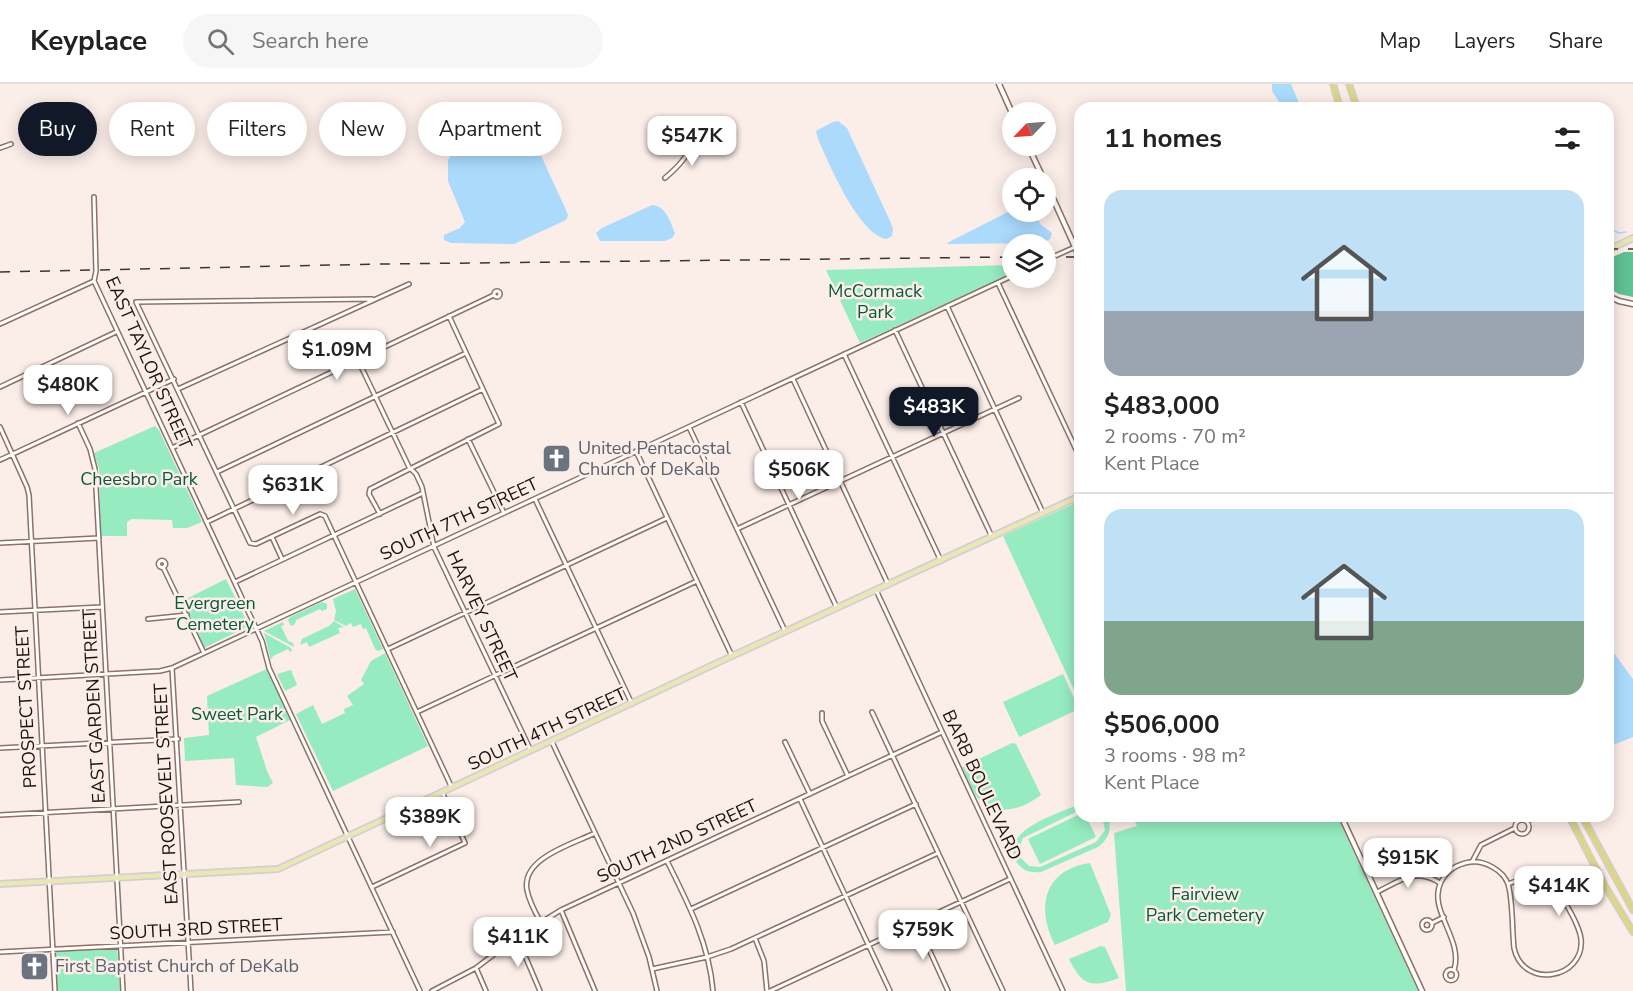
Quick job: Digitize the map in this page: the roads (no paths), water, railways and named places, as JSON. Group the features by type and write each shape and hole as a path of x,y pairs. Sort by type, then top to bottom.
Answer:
{"highway":[{"path":"1333,84 1338,102"},
{"path":"1349,84 1355,102"},
{"path":"1572,822 1599,876 1633,932"},
{"path":"1585,822 1633,910"}],"main road":[{"path":"1614,247 1633,238"},
{"name":"SOUTH 4TH STREET","path":"0,884 274,870 1074,499"}],"street":[{"path":"999,84 1007,102"},
{"path":"665,178 681,164 690,151 693,139"},
{"path":"0,148 11,144"},
{"name":"EAST TAYLOR STREET","path":"94,197 96,271 94,281 262,640 269,668 420,991"},
{"path":"1056,205 1074,245"},
{"path":"1056,256 1074,247"},
{"name":"SOUTH 7TH STREET","path":"0,680 160,671 172,668 1002,280"},
{"path":"0,324 94,281"},
{"path":"998,282 1074,445"},
{"path":"178,389 409,284"},
{"path":"172,448 494,296"},
{"path":"372,299 136,302 250,543 256,544 320,514 326,516 452,788"},
{"path":"1614,299 1633,304"},
{"path":"947,306 1043,513"},
{"path":"380,514 368,492 373,488 499,424 449,316"},
{"path":"895,330 992,537"},
{"path":"0,387 116,332"},
{"path":"217,472 466,353"},
{"path":"844,354 940,561"},
{"name":"HARVEY STREET","path":"358,360 410,468 418,477 434,547 531,751"},
{"path":"0,460 174,379"},
{"path":"793,379 889,584"},
{"path":"207,522 483,389"},
{"path":"737,529 1019,398"},
{"path":"741,402 837,608"},
{"name":"EAST GARDEN STREET","path":"78,423 94,458 123,991"},
{"path":"689,426 785,632"},
{"name":"PROSPECT STREET","path":"0,427 28,490 55,991"},
{"path":"468,439 504,513"},
{"path":"636,451 732,656"},
{"path":"234,582 423,494"},
{"path":"535,499 632,704"},
{"path":"388,649 667,518"},
{"path":"272,537 282,559"},
{"path":"0,543 99,538"},
{"path":"163,567 204,653"},
{"path":"417,712 697,581"},
{"name":"BARB BOULEVARD","path":"876,590 1063,991"},
{"path":"0,612 102,607"},
{"path":"148,619 187,615"},
{"name":"EAST ROOSEVELT STREET","path":"172,668 178,739 191,991"},
{"path":"872,712 1003,991"},
{"path":"822,713 822,721 848,776"},
{"name":"SOUTH 2ND STREET","path":"432,991 476,968 517,937 561,910 942,732"},
{"path":"0,748 178,739"},
{"path":"552,741 640,930 657,991"},
{"path":"785,742 810,794"},
{"path":"372,887 465,843 442,792"},
{"path":"800,799 890,991"},
{"path":"0,815 239,802"},
{"path":"691,909 916,804"},
{"path":"1344,822 1422,991"},
{"path":"1472,862 1481,845 1515,828 1518,822"},
{"path":"1515,828 1517,832 1523,834 1529,827 1527,822"},
{"path":"540,922 526,888 531,869 542,859 595,833"},
{"path":"652,969 707,957 731,949 938,853"},
{"path":"667,861 702,936 713,991"},
{"path":"1454,969 1457,962 1454,943 1438,901 1440,883 1453,868 1472,862 1480,862 1493,868 1508,884 1516,957 1527,970 1543,975 1558,973 1572,964 1581,949 1579,932 1548,878 1536,876 1508,884"},
{"path":"1377,892 1417,875 1426,875 1440,883"},
{"path":"755,938 764,961 769,991 1010,879"},
{"path":"561,910 595,991"},
{"path":"1432,923 1444,917"},
{"path":"916,923 948,991"},
{"name":"SOUTH 3RD STREET","path":"0,952 393,932"},
{"path":"517,937 540,991"},
{"path":"476,968 486,991"}],"water":[{"path":"1272,84 1291,84 1298,102 1279,102 1272,91"},
{"path":"838,121 847,128 890,221 893,229 892,236 886,239 875,234 855,211 837,180 818,139 816,131"},
{"path":"450,156 541,156 568,215 566,220 514,244 451,243 444,240 444,235 460,228 465,222 448,181 448,160"},
{"path":"652,205 661,208 667,215 675,233 672,238 665,241 600,241 596,233 602,228"},
{"path":"1002,215 1002,222 1040,222 1052,233 1002,234 1002,243 947,244"},
{"path":"1614,653 1633,679 1633,737 1614,745"}],"waterway":[{"path":"1614,231 1626,232"}],"railway":[{"path":"1614,249 1633,249"},
{"path":"0,272 383,264 1002,257"},
{"path":"1056,257 1074,257"}],"place":[{"name":"United Pentacostal Church of DeKalb","path":"557,458"},
{"name":"First Baptist Church of DeKalb","path":"34,966"}],"park label":[{"name":"McCormack Park","path":"875,301"},
{"name":"Cheesbro Park","path":"139,479"},
{"name":"Evergreen Cemetery","path":"215,613"},
{"name":"Sweet Park","path":"237,714"},
{"name":"Fairview Park Cemetery","path":"1205,904"}]}
